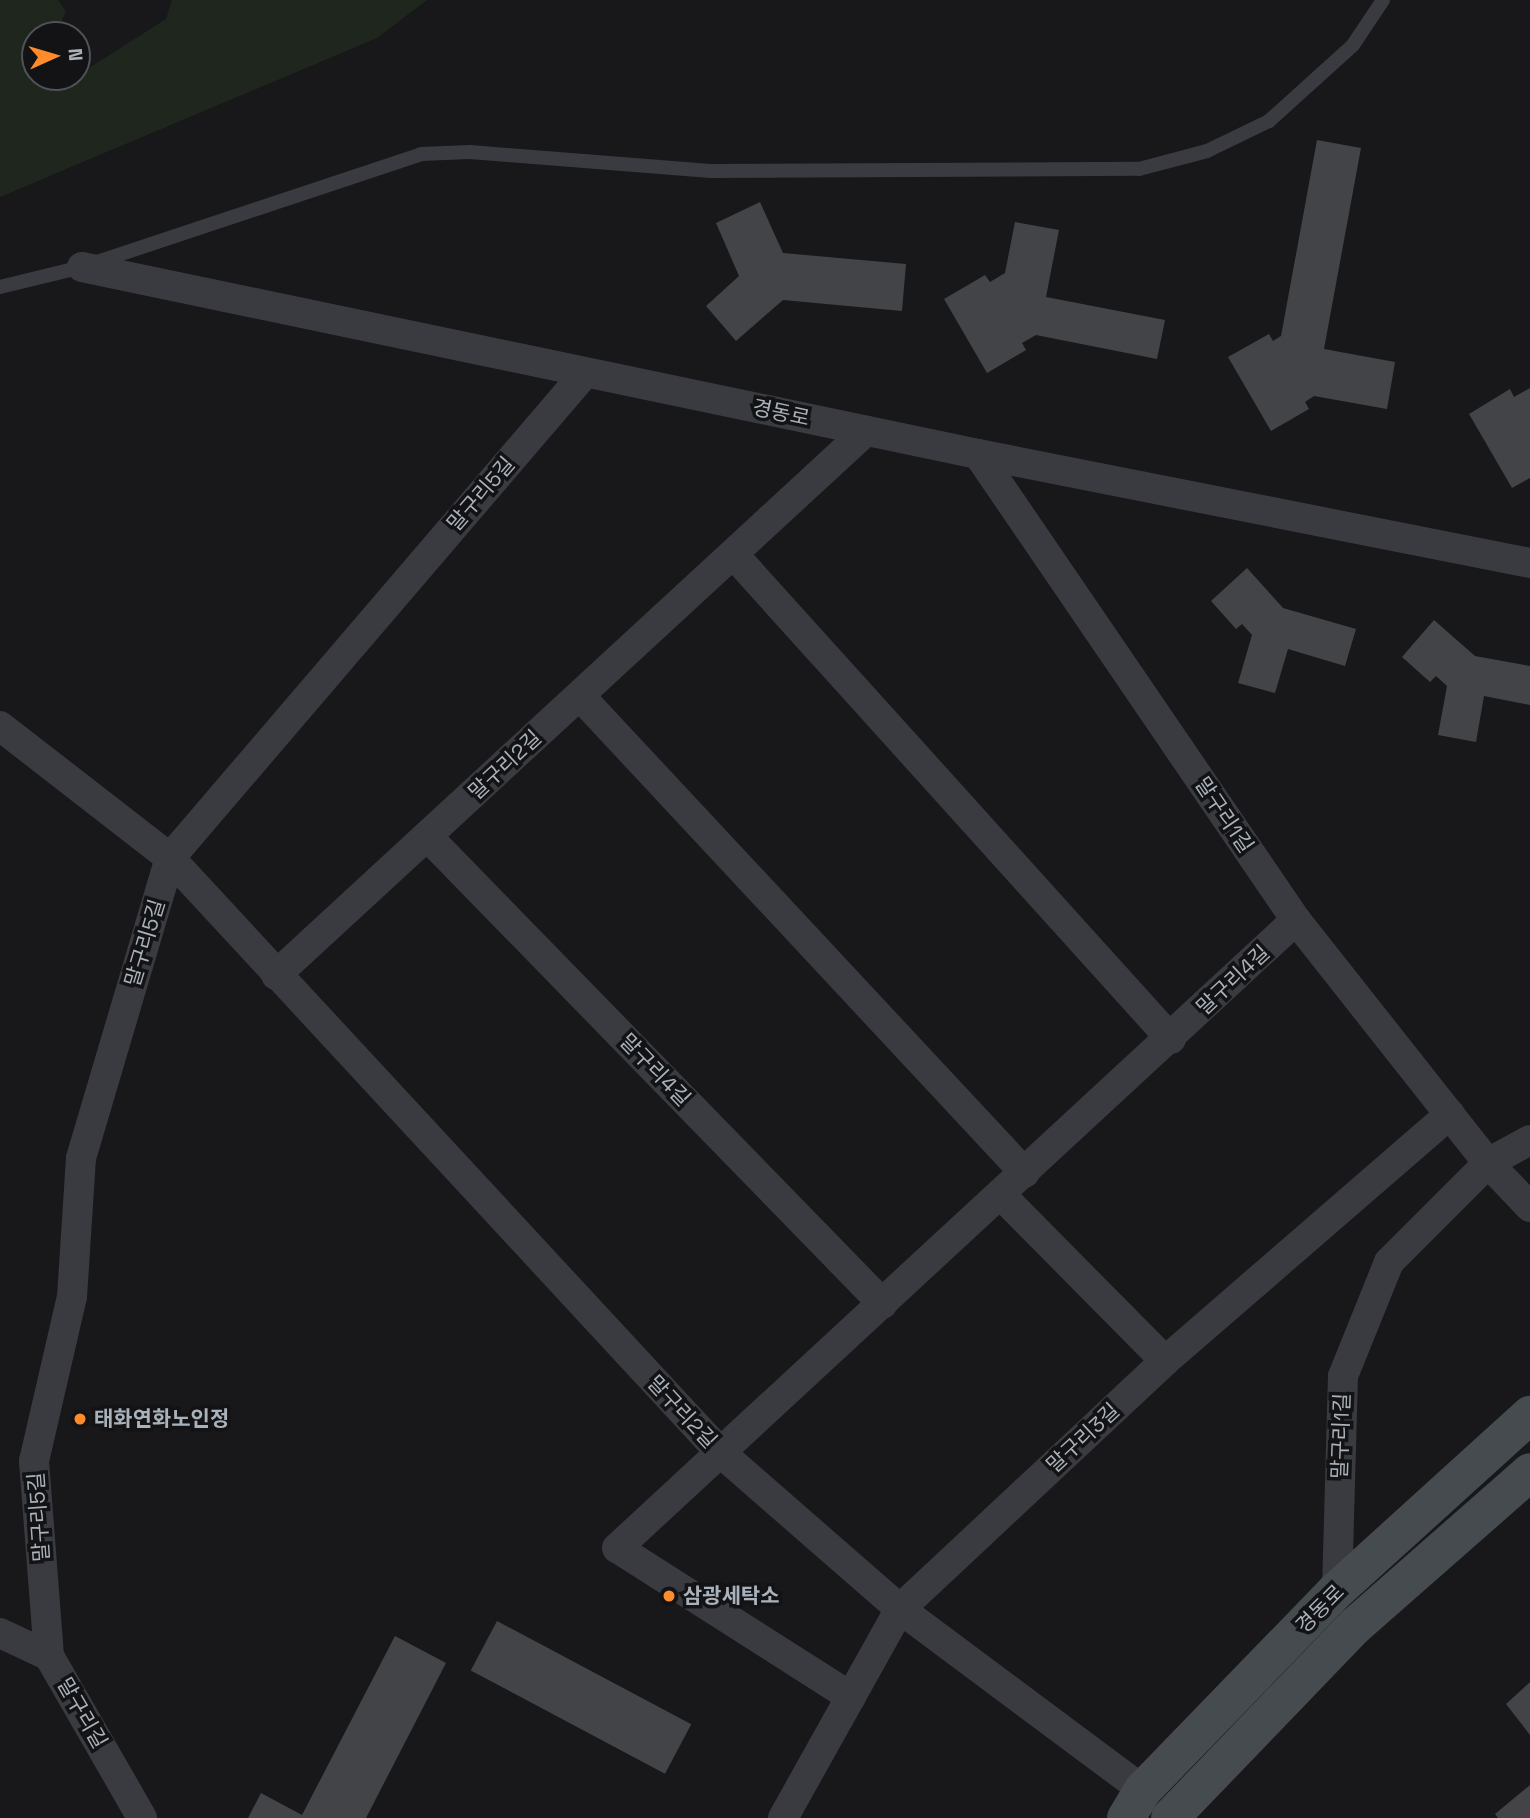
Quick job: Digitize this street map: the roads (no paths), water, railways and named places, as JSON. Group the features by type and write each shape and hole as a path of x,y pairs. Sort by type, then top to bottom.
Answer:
{"street":[{"name":"경동로","path":"82,267 978,454 1530,562"},
{"name":"말구리5길","path":"49,1656 34,1461 72,1297 81,1158 170,858 585,373"},
{"name":"말구리2길","path":"276,975 866,431"},
{"name":"말구리1길","path":"978,454 1296,920 1488,1163 1530,1207"},
{"path":"734,555 1171,1039"},
{"path":"580,696 1024,1173"},
{"name":"말구리2길","path":"0,726 170,858 720,1453 900,1609 1135,1804"},
{"name":"말구리4길","path":"428,836 883,1304"},
{"name":"말구리4길","path":"851,1697 617,1548 1171,1039 1296,920"},
{"name":"말구리3길","path":"783,1818 900,1609 1165,1361 1450,1114"},
{"name":"말구리1길","path":"1337,1590 1343,1376 1389,1262 1488,1163 1530,1140"},
{"path":"1001,1195 1165,1361"},
{"name":"경동로","path":"1135,1804 1337,1590 1530,1415"},
{"name":"경동로","path":"1170,1818 1355,1626 1530,1472"},
{"name":"말구리길","path":"0,1633 49,1656 142,1818"}],"lane":[{"path":"0,287 82,267 421,154 470,152 710,171 1139,169 1207,151 1269,121 1353,45 1383,0"}],"place":[{"name":"태화연화노인정","path":"80,1419"},
{"name":"삼광세탁소","path":"669,1596"}]}
